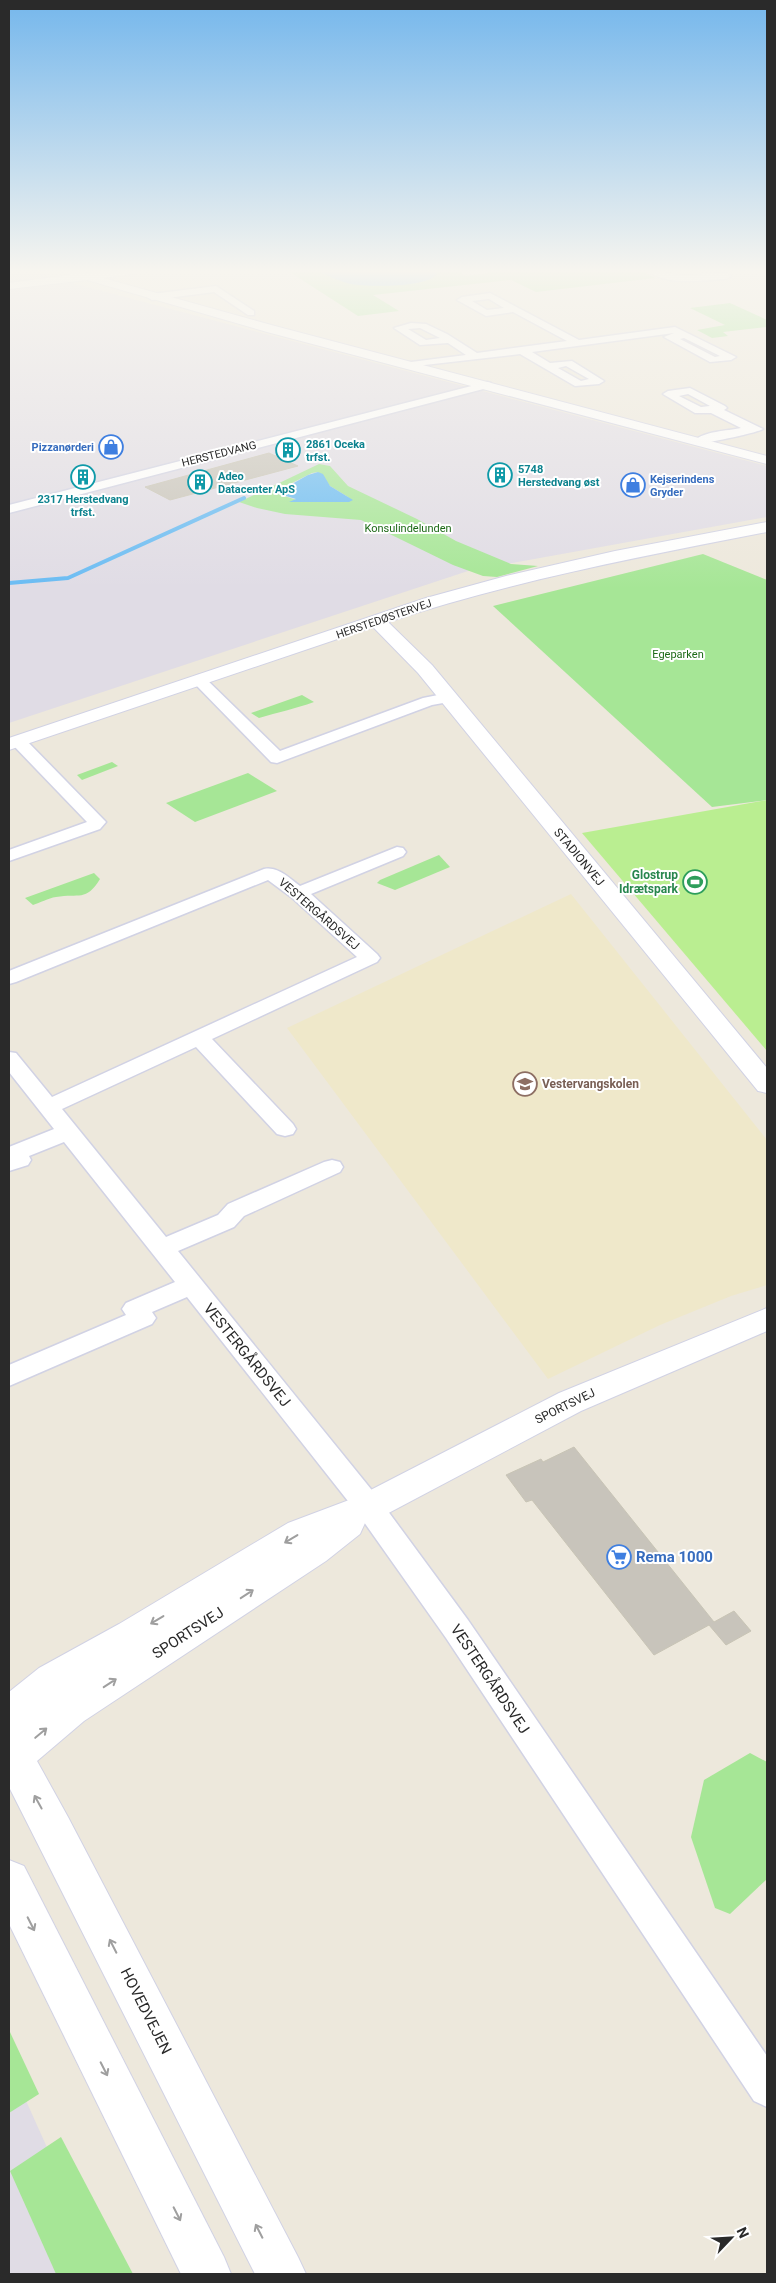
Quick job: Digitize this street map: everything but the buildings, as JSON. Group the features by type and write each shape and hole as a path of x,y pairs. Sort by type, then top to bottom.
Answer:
{"street":[{"path":"451,376 767,460"},
{"name":"HERSTEDVANG","path":"9,509 487,385"},
{"path":"713,409 753,430"},
{"path":"700,441 711,437 767,428"},
{"name":"HERSTEDØSTERVEJ","path":"13,742 432,602 521,578 641,550 767,527"},
{"name":"STADIONVEJ","path":"377,621 425,669 767,1086"},
{"path":"199,680 277,758 429,701 448,698"},
{"path":"9,856 94,825 97,822 13,742"},
{"path":"298,893 397,852"},
{"name":"VESTERGÅRDSVEJ","path":"9,978 270,873 298,893 370,958 49,1107"},
{"path":"199,1038 285,1129"},
{"name":"VESTERGÅRDSVEJ","path":"9,1058 369,1508 457,1629 767,2088"},
{"path":"9,1164 20,1160 14,1153 68,1132"},
{"path":"161,1249 226,1221 236,1210 332,1167"},
{"path":"9,1376 142,1318 135,1309 191,1286"},
{"name":"SPORTSVEJ","path":"10,1745 70,1709 314,1551 369,1508 570,1402 767,1319"},
{"name":"HOVEDVEJEN","path":"10,1745 281,2274"},
{"path":"9,1880 207,2274"}],"shaded area":[{"path":"9,376 423,376 767,466 767,517 468,571 9,723"},
{"name":"Vestervangskolen","path":"571,894 767,1140 767,1285 731,1296 660,1325 548,1379 287,1028"},
{"path":"9,2063 104,2274 9,2274"}],"green space":[{"name":"Konsulindelunden","path":"319,464 330,466 348,486 417,519 456,541 511,564 538,566 497,577 483,576 453,565 361,520 285,514 239,502","holes":["318,472 330,486 348,497 351,501 293,502 297,500 278,494 278,490 312,473"]},
{"name":"Egeparken","path":"703,554 767,580 767,800 712,807 493,606"},
{"path":"302,695 314,702 259,718 251,713"},
{"path":"112,762 118,766 82,780 77,775"},
{"path":"248,773 277,791 195,822 166,803"},
{"name":"Glostrup Idrætspark","path":"767,800 767,1051 582,833"},
{"path":"439,855 450,867 395,890 377,883 380,880"},
{"path":"94,873 100,879 86,894 53,898 33,905 25,898"},
{"path":"750,1753 767,1762 767,1879 730,1914 715,1908 691,1837 704,1780"},
{"path":"9,2030 39,2094 9,2113"},
{"path":"61,2137 133,2274 56,2274 10,2171"}],"water":[{"path":"318,472 323,474 330,486 353,500 349,502 289,502 296,499 276,493 308,475"}],"waterway":[{"path":"9,583 68,578 244,498"}],"place":[{"name":"Pizzanørderi","path":"111,447"},
{"name":"2861 Oceka trfst.","path":"288,450"},
{"name":"5748 Herstedvang øst","path":"500,475"},
{"name":"2317 Herstedvang trfst.","path":"83,477"},
{"name":"Adeo Datacenter ApS","path":"200,482"},
{"name":"Kejserindens Gryder","path":"633,485"},
{"name":"Glostrup Idrætspark","path":"695,882"},
{"name":"Vestervangskolen","path":"525,1084"},
{"name":"Rema 1000","path":"619,1557"}]}
